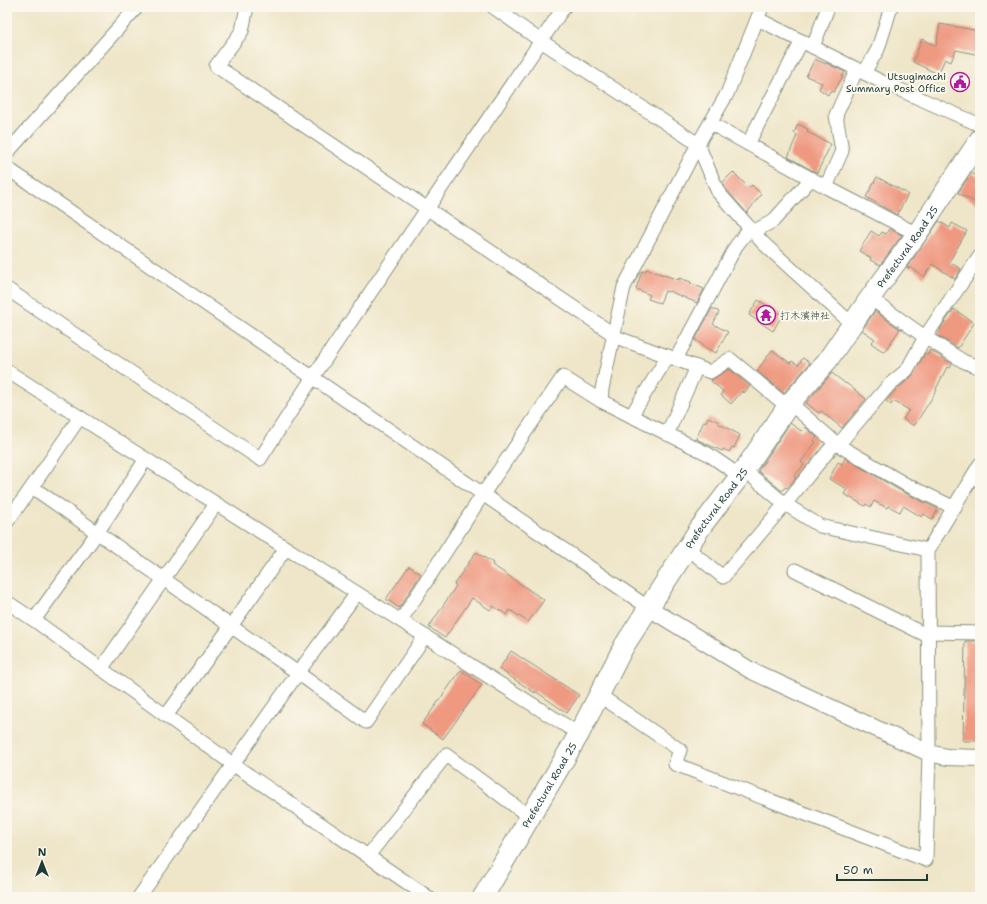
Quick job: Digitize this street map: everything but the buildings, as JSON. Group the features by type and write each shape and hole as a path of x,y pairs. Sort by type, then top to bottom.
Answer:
{"main road":[{"name":"Prefectural Road 25","path":"483,897 579,734 624,646 700,528 742,473 789,405 827,360 917,234 980,139"}],"street":[{"path":"7,152 137,7"},
{"path":"247,7 242,31 216,66 613,335 710,372 730,359 836,444 905,484 954,508"},
{"path":"493,7 698,144 718,192 763,242 852,324"},
{"path":"7,289 260,459 313,377 564,7"},
{"path":"748,144 767,107 808,44 828,7"},
{"path":"826,187 842,151 836,115 861,71 878,49 891,7"},
{"path":"601,401 602,389 624,287 698,144 728,94 760,13 808,44 882,82 980,125"},
{"path":"710,123 811,179 917,234"},
{"path":"7,168 649,608 750,670 929,753 947,757 980,758"},
{"path":"630,416 672,358 736,246 752,230 773,220 811,179"},
{"path":"687,548 723,577 836,444 889,385 907,370 925,337 980,256"},
{"path":"870,298 925,337 963,361 980,368"},
{"path":"667,434 697,367"},
{"path":"7,371 579,734"},
{"path":"401,620 483,494 563,377 601,401 708,454 742,473 785,504 820,526 928,550"},
{"path":"7,522 80,417"},
{"path":"34,620 97,533 146,459"},
{"path":"599,695 680,750 675,764 926,860 929,753 928,550 980,464"},
{"path":"32,487 366,722 425,636"},
{"path":"101,669 216,504"},
{"path":"166,716 286,548"},
{"path":"795,570 928,634 980,633"},
{"path":"139,897 357,592"},
{"path":"7,602 234,765 428,897"},
{"path":"368,856 446,755 530,817"}],"place":[{"name":"Utsugimachi Summary Post Office","path":"960,82"},
{"name":"打木濱神社","path":"766,315"}]}
